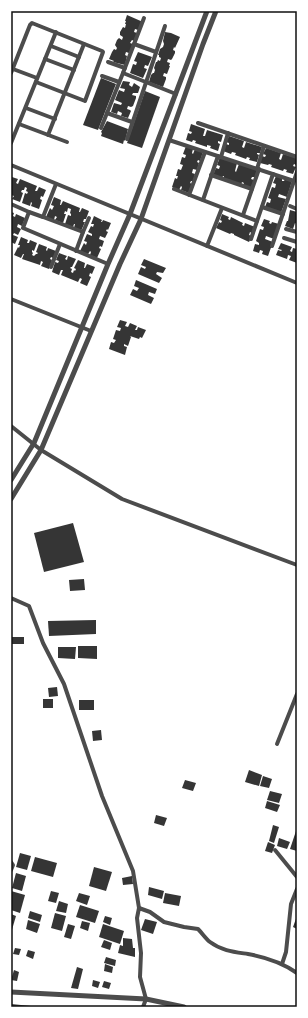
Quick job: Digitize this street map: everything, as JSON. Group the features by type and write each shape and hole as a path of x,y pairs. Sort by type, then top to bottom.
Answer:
{"street":[{"path":"11,480 34,443 130,214 207,11"},
{"path":"11,499 41,450 120,264 141,219 216,11"},
{"path":"100,128 144,18"},
{"path":"31,23 84,44 102,51 103,54 86,100 83,101 65,94 37,80 12,71 31,23"},
{"path":"127,139 165,26"},
{"path":"11,143 12,137 26,108 56,32"},
{"path":"48,135 84,44"},
{"path":"134,44 156,52"},
{"path":"51,46 79,57"},
{"path":"45,59 74,70"},
{"path":"108,62 125,68"},
{"path":"123,73 176,94"},
{"path":"102,76 119,82"},
{"path":"26,108 55,119"},
{"path":"107,113 132,122"},
{"path":"198,123 297,157"},
{"path":"19,124 67,142"},
{"path":"202,200 228,133"},
{"path":"169,140 294,181"},
{"path":"243,215 264,146"},
{"path":"189,195 204,152"},
{"path":"11,165 297,283"},
{"path":"272,246 297,172"},
{"path":"251,239 273,174"},
{"path":"211,175 252,189"},
{"path":"43,217 56,184"},
{"path":"174,189 257,221"},
{"path":"11,204 84,232"},
{"path":"290,206 297,208"},
{"path":"262,207 283,214"},
{"path":"207,246 222,208"},
{"path":"29,212 23,227 24,229 108,264"},
{"path":"76,251 89,218"},
{"path":"286,229 297,232"},
{"path":"284,238 297,242"},
{"path":"52,266 60,244"},
{"path":"11,299 91,331"},
{"path":"11,426 41,450 122,499 297,565"},
{"path":"11,598 29,606 43,644 64,684 102,796 133,872 138,908 137,918 141,953 140,977 146,999 142,1007"},
{"path":"277,744 297,694"},
{"path":"275,850 297,877"},
{"path":"11,862 13,865 11,870"},
{"path":"282,964 286,952 291,904 297,890"},
{"path":"138,908 150,912 164,922 198,929 210,942 227,951 250,954 282,964 297,973"},
{"path":"11,992 146,999 184,1007"}],"building":[{"path":"127,15 143,22 138,30 135,29 134,32 137,33 134,41 132,40 130,43 133,44 129,53 126,52 125,55 127,56 125,65 113,62 114,61 109,59 114,49 116,50 117,48 115,45 117,40 119,38 122,40 123,37 120,35 120,32 123,27 125,28"},
{"path":"165,32 180,37 175,48 174,47 173,50 175,53 172,59 168,59 167,62 170,63 170,66 167,74 164,73 163,76 166,77 166,79 163,87 149,82 151,75 154,73 156,62 158,60 160,61 161,58 158,55 164,44 163,41"},
{"path":"138,52 152,57 148,66 145,65 144,68 147,69 143,78 130,73 133,64 136,65 137,62 134,61"},
{"path":"101,78 116,84 98,130 83,125"},
{"path":"123,81 130,82 129,85 132,87 134,83 140,87 138,93 133,93 132,95 136,96 136,98 133,106 128,106 127,109 131,111 128,118 121,116 122,113 118,111 117,114 111,112 114,103 121,105 122,103 115,100 119,90 124,92 125,89 120,88"},
{"path":"145,91 160,97 142,148 127,143"},
{"path":"107,121 128,129 123,144 101,136 101,132"},
{"path":"191,124 205,129 203,136 205,136 207,130 223,135 221,142 218,141 220,144 218,151 210,148 211,146 207,145 207,147 195,143 196,141 193,140 192,142 186,140 188,133 191,134 192,132 189,131"},
{"path":"229,136 244,141 242,147 244,148 246,142 262,147 260,153 257,153 259,155 257,162 249,160 250,158 247,157 246,159 235,155 236,153 232,152 231,154 223,151 226,144 229,145 229,143 226,142"},
{"path":"186,146 193,149 193,154 195,149 203,152 200,161 198,160 197,162 199,163 197,170 193,169 192,173 195,174 193,181 190,183 192,184 189,193 181,190 181,186 179,190 172,187 175,178 177,179 178,176 176,176 178,169 181,170 183,165 180,164 182,157 185,158 186,155 183,154"},
{"path":"266,148 281,153 279,159 281,160 283,154 297,158 296,165 294,164 293,166 296,167 293,174 286,172 287,170 284,169 283,171 271,167 272,165 269,164 260,163 262,156 265,157 266,155 263,154"},
{"path":"220,157 237,163 236,172 239,164 257,170 255,177 252,177 251,179 254,180 251,188 243,185 244,183 242,182 241,185 223,179 224,176 222,178 213,175 216,168 219,169 220,166 217,165"},
{"path":"276,176 282,178 282,181 285,179 292,181 287,197 279,194 278,197 286,199 281,213 265,207 267,202 270,203 271,199 268,198 272,187 275,188 276,184 273,183"},
{"path":"12,177 18,179 16,183 18,184 20,179 37,186 35,191 37,191 39,187 46,190 43,197 41,196 40,199 42,200 39,209 31,206 31,202 30,206 22,203 25,193 27,194 28,192 26,191 27,188 25,187 21,192 23,193 20,202 12,199 14,196 11,195"},
{"path":"54,197 61,200 60,205 63,201 80,208 79,212 82,208 89,211 86,219 84,219 83,222 85,222 81,231 74,228 75,224 73,227 65,224 68,215 71,216 71,209 68,208 67,212 65,211 64,214 66,214 63,223 55,220 57,217 55,216 54,220 46,217 50,208 52,210 54,206 51,205"},
{"path":"290,210 297,212 297,224 295,223 293,229 285,226 288,221"},
{"path":"11,212 14,213 13,216 15,217 16,214 25,218 22,226 18,224 17,227 21,229 18,235 14,233 13,235 18,237 15,244 11,242"},
{"path":"222,214 229,217 228,219 230,220 231,217 243,223 242,225 244,226 245,223 255,227 253,234 250,232 249,235 252,236 249,242 234,234 230,234 216,228 219,222 221,223 222,221 220,220"},
{"path":"94,216 102,220 101,222 103,220 111,223 106,231 108,232 105,238 100,236 99,239 104,241 102,247 100,246 99,248 101,249 97,258 90,255 90,251 88,254 80,251 84,243 86,245 87,242 84,241 87,234 92,236 92,234 88,232 91,226 93,227 94,224 91,224"},
{"path":"264,219 270,221 269,223 271,224 272,222 279,224 274,239 266,236 265,239 273,242 268,256 262,254 263,251 260,250 259,253 253,251 255,244 259,245 256,241 260,229 263,230 264,227 261,226"},
{"path":"21,237 28,240 27,243 29,243 30,240 37,243 34,251 32,250 32,255 34,256 38,253 36,252 39,244 47,247 47,251 48,248 56,251 53,258 51,257 50,259 52,260 49,269 41,266 43,262 41,261 40,265 22,259 24,254 21,258 14,255 18,247 19,248 20,245 18,245"},
{"path":"281,243 292,247 290,251 292,252 293,248 297,249 297,263 289,260 291,256 288,255 287,259 276,255 278,250 282,250 278,249"},
{"path":"59,253 67,256 65,259 67,260 68,256 76,259 70,268 72,269 71,272 73,273 76,269 74,268 78,260 85,263 84,268 87,264 95,267 92,274 90,273 89,276 91,277 87,286 80,283 82,279 80,278 78,282 61,275 63,270 61,270 59,275 52,272 55,262 58,263 59,261 56,260"},
{"path":"144,259 166,268 163,273 157,272 156,274 162,278 159,283 138,274 141,267 145,269 146,267 141,265"},
{"path":"136,280 157,289 155,294 149,292 148,295 154,298 151,304 130,295 133,289 137,291 139,288 134,286"},
{"path":"120,320 127,322 125,326 128,327 130,323 137,326 135,330 137,330 138,327 146,330 142,338 140,337 139,339 130,336 128,346 124,344 124,346 127,347 125,355 109,349 111,342 114,343 116,340 113,339 116,330 120,331 121,328 117,327"},
{"path":"73,523 84,562 44,572 34,533"},
{"path":"84,579 85,590 70,591 69,580"},
{"path":"96,620 96,634 49,636 48,621"},
{"path":"12,637 24,637 24,644 12,644"},
{"path":"78,646 97,646 97,659 78,658"},
{"path":"58,647 76,647 75,659 58,658"},
{"path":"57,687 58,696 49,697 48,688"},
{"path":"43,699 53,699 53,708 43,708"},
{"path":"79,700 94,700 94,710 79,710"},
{"path":"101,730 102,740 93,741 92,731"},
{"path":"249,770 262,775 259,786 245,782"},
{"path":"263,776 272,779 269,788 260,786"},
{"path":"185,780 196,783 193,791 182,788"},
{"path":"270,791 282,794 279,803 267,800"},
{"path":"267,801 280,805 277,812 265,808"},
{"path":"156,815 167,818 164,826 154,823"},
{"path":"273,825 279,827 274,843 269,841"},
{"path":"297,828 297,851 290,849"},
{"path":"279,838 290,842 287,849 277,846"},
{"path":"268,842 275,845 272,853 265,851"},
{"path":"20,853 31,856 27,870 16,867"},
{"path":"35,857 57,863 53,877 31,871"},
{"path":"94,867 112,872 106,891 89,886"},
{"path":"16,873 26,876 22,891 12,888"},
{"path":"132,876 133,884 123,885 122,878"},
{"path":"149,887 164,891 162,899 148,895"},
{"path":"11,891 25,895 20,913 11,910"},
{"path":"51,891 59,893 56,903 48,901"},
{"path":"79,893 90,896 87,905 76,901"},
{"path":"165,893 181,896 179,906 163,903"},
{"path":"59,901 68,904 66,913 56,911"},
{"path":"80,905 99,911 95,923 76,917"},
{"path":"30,911 42,915 40,922 28,918"},
{"path":"55,913 66,916 62,931 51,928"},
{"path":"11,914 16,916 11,933"},
{"path":"105,916 112,918 110,925 103,922"},
{"path":"297,916 297,929 293,927"},
{"path":"145,919 157,922 153,934 141,930"},
{"path":"28,920 40,924 37,933 26,929"},
{"path":"82,921 90,923 88,931 80,928"},
{"path":"68,924 75,926 71,939 64,937"},
{"path":"103,924 124,931 120,944 99,937"},
{"path":"123,938 132,939 133,948 135,948 135,957 118,953 120,945 123,946"},
{"path":"104,940 112,943 110,950 101,947"},
{"path":"15,948 21,949 19,955 13,954"},
{"path":"28,950 35,952 33,959 26,956"},
{"path":"106,957 116,960 115,966 104,963"},
{"path":"105,964 113,967 112,973 104,971"},
{"path":"77,967 83,969 78,989 71,988"},
{"path":"14,970 19,972 17,981 11,980"},
{"path":"93,980 100,982 98,988 92,986"},
{"path":"104,981 111,983 109,989 102,987"},
{"path":"11,1004 31,1006 31,1007 11,1007"}]}
